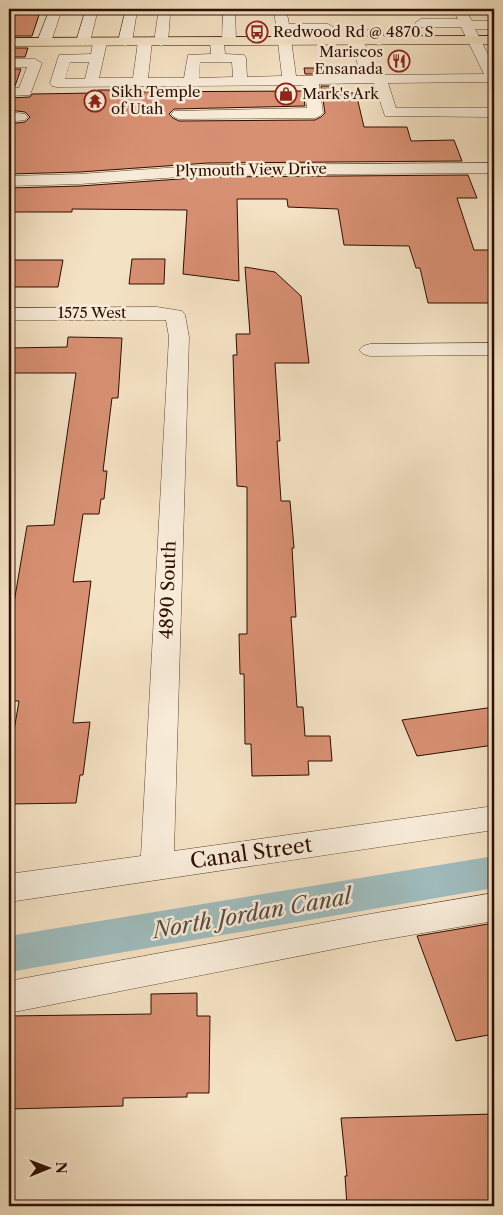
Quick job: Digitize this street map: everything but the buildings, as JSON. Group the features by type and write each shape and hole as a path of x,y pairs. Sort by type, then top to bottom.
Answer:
{"main road":[{"path":"9,42 223,42 284,35 357,41 377,35 494,40"}],"street":[{"path":"44,42 56,9"},
{"path":"83,42 92,9"},
{"path":"218,58 223,42 228,9"},
{"path":"280,9 290,81"},
{"path":"460,9 492,76"},
{"path":"125,42 131,11"},
{"path":"161,42 164,15"},
{"path":"421,23 494,25"},
{"path":"284,35 328,28"},
{"path":"357,41 368,69 380,79 390,114 494,113"},
{"path":"92,83 100,42"},
{"path":"140,82 145,42"},
{"path":"97,58 64,58 57,83 311,81 492,76"},
{"path":"191,82 192,58 239,58 240,82"},
{"path":"9,63 35,63 25,92 9,92"},
{"path":"368,69 492,76"},
{"path":"179,114 316,113 311,81"},
{"path":"386,99 480,98"},
{"name":"Plymouth View Drive","path":"9,181 80,179 208,170 494,168"},
{"name":"1575 West","path":"9,314 120,313 175,315"},
{"name":"4890 South","path":"157,866 179,337 175,315"},
{"path":"370,350 494,349"},
{"name":"Canal Street","path":"9,888 494,818"},
{"path":"9,997 370,928 494,907"}],"waterway":[{"name":"North Jordan Canal","path":"9,954 494,872"}],"place":[{"name":"Redwood Rd @ 4870 S","path":"257,32"},
{"name":"Mariscos Ensanada","path":"399,61"},
{"name":"Mark's Ark","path":"286,94"},
{"name":"Sikh Temple of Utah","path":"95,101"}]}
